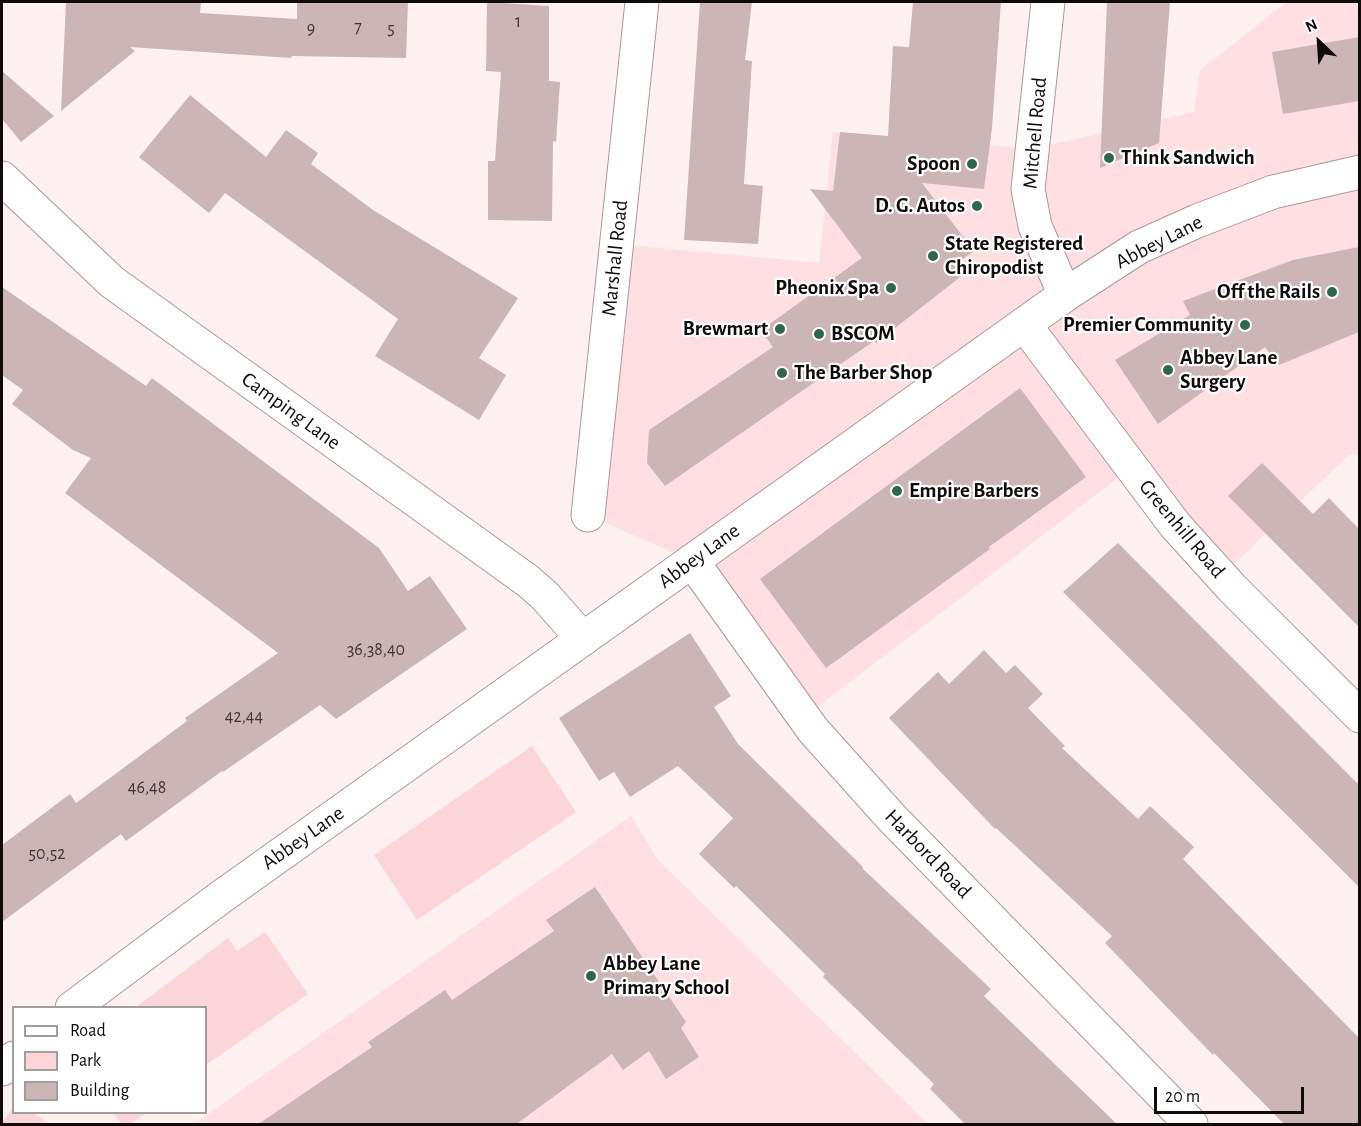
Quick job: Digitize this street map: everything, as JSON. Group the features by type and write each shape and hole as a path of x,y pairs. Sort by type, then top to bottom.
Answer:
{"street":[{"name":"Marshall Road","path":"588,515 642,2"},
{"name":"Mitchell Road","path":"1048,2 1028,181 1029,202 1035,226 1065,295"},
{"name":"Abbey Lane","path":"75,1006 220,897 1065,295 1139,247 1197,221 1273,192 1359,172"},
{"name":"Camping Lane","path":"2,178 112,282 528,581 584,639"},
{"name":"Greenhill Road","path":"1024,324 1175,525 1232,588 1359,716"},
{"name":"Harbord Road","path":"692,561 813,730 891,817 1191,1125"}],"shaded area":[{"path":"1287,2 1359,2 1359,455 1350,454 1221,576 1131,468 804,717 692,561 588,515 617,244 819,263 833,132 1032,149 1194,112 1200,70"},
{"name":"Abbey Lane Primary School","path":"631,816 658,860 928,1124 194,1124"}],"green space":[{"path":"532,746 576,812 417,920 374,855"},
{"path":"265,932 308,994 207,1064 207,1006 137,1006 228,938 237,951"},
{"path":"12,1109 12,1114 36,1114 48,1124 2,1124"},
{"path":"113,1114 145,1114 131,1124 122,1124"}],"building":[{"path":"66,2 201,2 200,13 297,19 297,2 408,2 406,58 292,56 291,58 130,47 135,51 61,111"},
{"path":"487,2 549,6 549,81 560,82 556,142 553,141 552,221 488,220 488,161 495,161 501,72 486,71"},
{"path":"700,2 752,2 745,60 752,61 744,184 763,186 758,244 684,240"},
{"path":"913,2 1001,2 992,128 984,189 922,183 974,251 957,263 964,274 876,343 874,341 665,486 647,463 649,430 773,347 761,330 862,258 810,189 833,191 840,132 888,136 893,46 909,47"},
{"path":"1107,2 1170,2 1159,143 1100,168"},
{"path":"1359,37 1359,101 1283,114 1272,52"},
{"path":"2,71 54,116 21,142 2,119"},
{"path":"190,95 266,157 286,130 318,153 311,164 373,210 518,298 479,358 506,375 479,420 375,356 398,319 225,193 209,213 139,157"},
{"path":"1359,247 1359,332 1279,365 1265,347 1158,424 1115,360 1190,315 1183,301 1293,260"},
{"path":"2,287 146,386 152,378 379,548 408,591 430,576 467,629 336,719 320,705 222,771 126,841 121,834 2,922 2,845 70,794 76,803 187,721 185,718 278,653 65,493 91,458 73,450 12,404 23,390 2,375"},
{"path":"1020,388 1086,477 826,668 760,579"},
{"path":"1262,463 1313,514 1329,498 1359,529 1359,627 1228,496"},
{"path":"1118,543 1359,785 1359,887 1063,592"},
{"path":"690,633 731,696 714,707 738,744 862,868 991,989 984,996 1118,1125 966,1125 930,1089 934,1084 823,977 825,974 736,886 734,888 699,854 733,818 678,766 630,797 614,772 599,781 559,718"},
{"path":"984,650 1006,673 1015,665 1043,694 1028,708 1065,746 1062,748 1138,819 1150,806 1194,847 1183,859 1359,1038 1359,1125 1285,1125 1214,1053 1213,1055 1105,943 1112,936 995,829 889,718 938,672 949,684"},
{"path":"595,887 686,1022 681,1028 699,1057 666,1079 649,1051 623,1070 612,1054 515,1125 257,1125 372,1047 368,1042 445,990 452,1000 554,931 546,920"}],"place":[{"name":"Think Sandwich","path":"1109,158"},
{"name":"Spoon","path":"972,164"},
{"name":"D. G. Autos","path":"977,206"},
{"name":"State Registered Chiropodist","path":"933,256"},
{"name":"Pheonix Spa","path":"891,288"},
{"name":"Off the Rails","path":"1332,292"},
{"name":"Premier Community","path":"1245,325"},
{"name":"Brewmart","path":"780,329"},
{"name":"BSCOM","path":"819,334"},
{"name":"Abbey Lane Surgery","path":"1168,370"},
{"name":"The Barber Shop","path":"782,373"},
{"name":"Empire Barbers","path":"897,491"},
{"name":"Abbey Lane Primary School","path":"591,976"}]}
